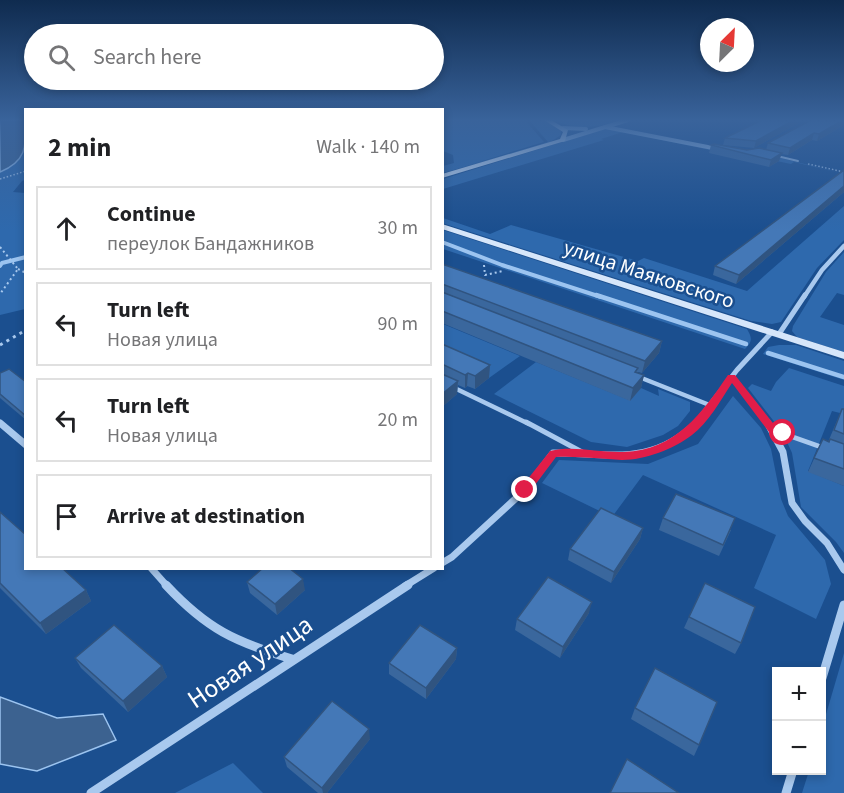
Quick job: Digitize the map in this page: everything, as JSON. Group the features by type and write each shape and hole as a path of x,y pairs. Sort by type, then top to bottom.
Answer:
{"main road":[{"path":"444,175 506,157"},
{"name":"улица Маяковского","path":"444,227 844,356"}],"street":[{"path":"444,562 525,490 553,453 582,452 624,456 650,452 688,433 712,406 732,377 776,333 822,270 844,246"},
{"path":"732,377 773,430 783,452 792,503 805,521 827,543 844,570"},
{"path":"0,423 24,443"},
{"path":"153,570 192,611 222,634 255,648 292,659"},
{"name":"Новая улица","path":"90,793 431,570"},
{"path":"825,667 844,605"},
{"path":"786,793 792,775"}],"lane":[{"path":"778,157 798,161"},
{"path":"635,375 712,406"},
{"path":"444,383 582,452"},
{"path":"773,430 834,452"}],"path":[{"path":"798,161 844,172"},
{"path":"0,179 24,171"},
{"path":"0,247 24,272"},
{"path":"484,265 485,275"},
{"path":"0,294 18,268"},
{"path":"480,281 485,275 503,271"},
{"path":"0,345 24,331"}],"shaded area":[{"path":"0,157 20,157 9,168 0,172"},
{"path":"20,157 24,157 24,180 13,192 24,193 24,309 0,315 0,172"},
{"path":"453,157 495,157 463,167 500,157 444,173 444,166 454,163"},
{"path":"513,157 548,157 444,189 444,179"},
{"path":"758,157 781,158 844,174 794,162 791,164"},
{"path":"844,206 844,240 817,268 781,322 772,324 751,321 444,224 444,218 490,234 511,225 638,261 644,258 747,291"},
{"path":"444,230 747,329 751,337 745,349 444,249"},
{"path":"844,252 844,295 837,293 820,317 844,325 844,352 797,337 792,331 826,272"},
{"path":"444,324 520,356 489,378 444,357"},
{"path":"796,345 844,361 844,380 763,354 768,347"},
{"path":"536,362 629,400 641,388 659,396 658,389 690,402 690,411 678,426 663,435 627,447 591,442 494,394"},
{"path":"789,368 844,386 844,414 832,411 808,471 844,486 844,553 801,507 792,453 783,433 748,388 752,384 771,391"},
{"path":"733,396 761,428 771,449 781,499 788,516 825,560 831,584 816,619 754,588 776,535 643,475 612,517 542,483 559,460 648,464 698,444"},
{"path":"844,653 844,793 802,793 808,775 826,775 826,714"},
{"path":"0,697 57,718 103,714 116,740 37,771 0,764"},
{"path":"233,763 263,793 175,793"}],"building":[{"path":"759,157 776,157 771,160"},
{"path":"844,170 844,186 739,275 715,266"},
{"path":"444,265 662,341 645,361 444,285"},
{"path":"444,293 638,368 635,372 644,375 633,388 444,312"},
{"path":"444,345 490,365 475,376 468,373 465,375 444,365"},
{"path":"9,369 24,380 24,414 0,394 0,373"},
{"path":"444,375 458,381 444,392"},
{"path":"842,409 844,409 844,434 834,430"},
{"path":"823,439 844,444 844,469 814,458"},
{"path":"676,494 735,518 723,545 663,518"},
{"path":"601,508 643,528 614,572 570,549"},
{"path":"0,512 24,533 24,570 64,570 86,590 40,623 0,583"},
{"path":"261,570 292,570 303,579 275,604 247,582"},
{"path":"548,577 592,602 563,647 517,619"},
{"path":"705,583 755,607 741,643 689,617"},
{"path":"114,625 162,666 123,701 75,658"},
{"path":"420,625 457,648 426,688 389,663"},
{"path":"655,668 717,702 699,745 635,708"},
{"path":"332,701 369,729 322,788 284,757"},
{"path":"627,759 679,793 610,793"}],"waterway":[{"path":"444,243 502,265 601,297"},
{"path":"0,266 2,263 24,258"},
{"path":"596,295 746,344"},
{"path":"768,353 844,377"}],"route":[{"path":"525,490 553,453 582,452 624,456 650,452 688,433 712,406 732,377 773,430 783,433"}]}
